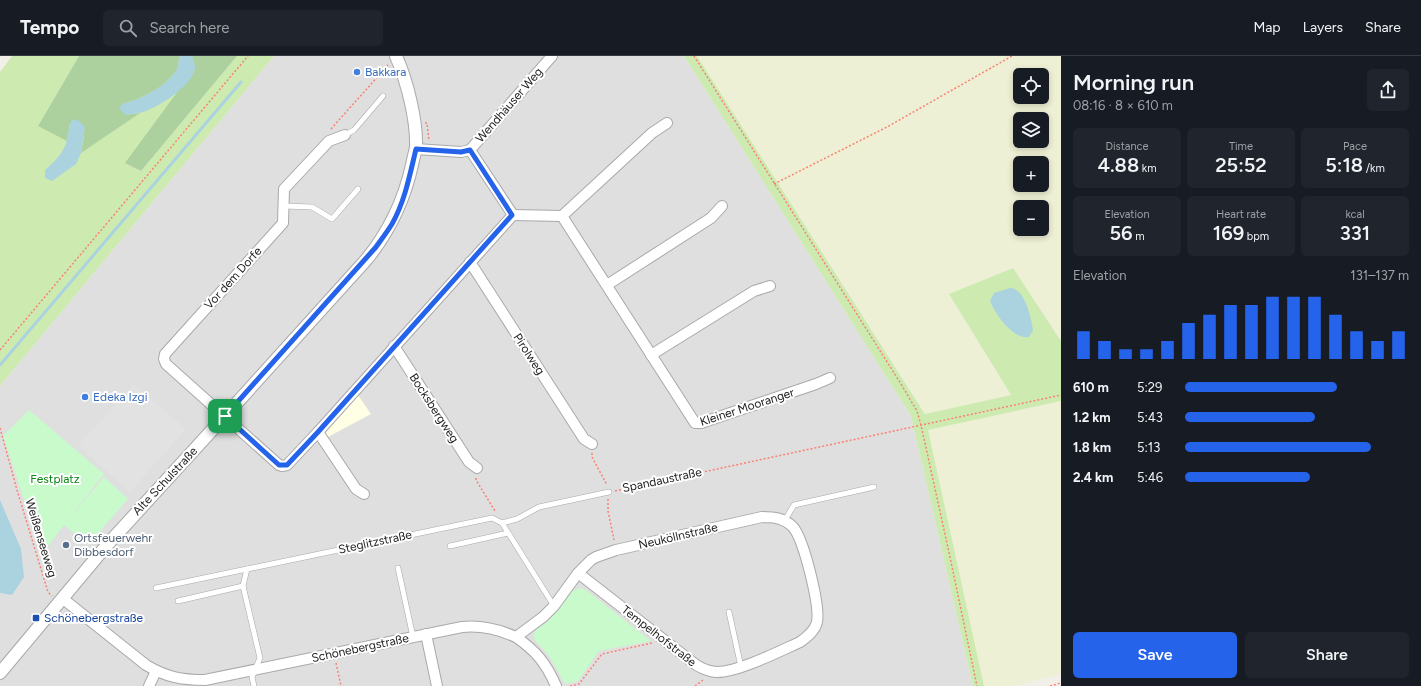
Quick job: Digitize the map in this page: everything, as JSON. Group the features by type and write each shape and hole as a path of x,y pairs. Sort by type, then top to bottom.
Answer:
{"street":[{"name":"Alte Schulstraße","path":"0,673 111,540 225,416 376,247 392,224 410,174 416,149 416,136 408,91 404,74 396,56"},
{"name":"Wendhäuser Weg","path":"416,149 461,152 470,150 552,56"},
{"path":"364,494 356,489 318,432 512,215 562,216 652,133 667,123"},
{"path":"329,140 345,135"},
{"name":"Vor dem Dorfe","path":"318,432 287,465 279,465 166,364 164,359 165,354 283,223 284,189 329,140"},
{"path":"470,150 512,215"},
{"path":"606,285 711,218 722,206"},
{"name":"Kleiner Mooranger","path":"562,216 691,420 695,424 830,378"},
{"name":"Pirolweg","path":"470,262 584,439 592,444"},
{"path":"651,355 754,290 770,286"},
{"name":"Bocksbergweg","path":"394,346 469,462 477,468"},
{"name":"Neuköllnstraße","path":"578,573 596,557 616,550 762,517 775,517 785,520"},
{"name":"Tempelhofstraße","path":"578,573 691,662 706,670 716,672 729,671 800,642 808,637 814,630 817,622 817,610 804,551 793,528 785,520"},
{"path":"516,637 543,617 554,606 578,573"},
{"name":"Schönebergstraße","path":"62,598 146,665 166,676 178,679 205,680 462,626 473,626 498,630 516,637 537,654 549,669 556,686"},
{"path":"426,634 437,686"},
{"path":"149,686 156,671"}],"lane":[{"path":"345,135 354,130 384,96"},
{"path":"283,206 312,207 332,219 358,189"},
{"path":"785,520 794,505 874,488"},
{"name":"Spandaustraße","path":"502,523 517,519 539,507 608,492"},
{"name":"Steglitzstraße","path":"156,588 492,518 502,523"},
{"path":"502,523 554,606"},
{"path":"450,546 508,533"},
{"path":"398,568 413,637"},
{"path":"247,569 243,586 260,658 252,677 254,686"},
{"path":"178,601 243,586"},
{"path":"729,612 741,667"}],"path":[{"path":"0,350 248,56"},
{"path":"329,140 328,131 396,56"},
{"path":"694,56 917,411 977,686"},
{"path":"774,184 887,127 1012,56"},
{"path":"421,123 427,123 430,150"},
{"name":"Spandaustraße","path":"608,492 1061,395"},
{"name":"Weißenseeweg","path":"0,428 48,592 51,596 62,598"},
{"path":"477,468 476,480 502,523"},
{"path":"570,686 579,684 602,654 664,641"},
{"path":"334,654 341,686"},
{"path":"1050,686 1061,683"}],"shaded area":[{"path":"274,56 684,56 911,416 973,686 0,686 0,386"},
{"path":"697,56 1061,56 1061,341 1013,268 949,294 1011,396 926,414"},
{"path":"134,384 186,429 130,492 78,445"},
{"path":"358,395 371,414 328,437 324,432"},
{"path":"1061,401 1061,674 1015,686 984,686 928,430"}],"green space":[{"path":"12,56 79,56 38,126 151,93 180,56 192,56 195,69 126,163 141,171 237,56 274,56 0,386 0,72"},
{"path":"79,56 180,56 177,69 159,88 145,96 122,104 126,115 140,113 81,153 84,137 70,123 67,141 38,126"},
{"path":"192,56 237,56 141,171 125,163 178,91 189,80 195,69"},
{"path":"684,56 697,56 925,414 1011,395 949,294 1013,268 1061,341 1061,401 928,430 984,686 973,686 911,416"},
{"name":"Festplatz","path":"29,410 104,474 66,523 104,477 128,499 88,545 64,525 42,554 3,436"},
{"path":"580,588 586,590 651,641 599,651 578,681 565,684 549,656 535,640 533,634 559,609 571,592"}],"water":[{"path":"180,56 192,56 195,68 193,75 181,89 163,102 146,111 126,115 119,109 122,104 145,96 165,83 177,69"},
{"path":"73,119 79,121 85,127 81,153 76,164 52,181 45,178 45,170 64,149 70,124"},
{"path":"1010,288 1015,289 1020,293 1026,304 1033,330 1029,337 1023,337 1017,334 1005,325 996,313 990,301 994,293"},
{"path":"0,500 21,549 24,577 12,595 0,593"}],"waterway":[{"path":"0,365 241,82"}],"place":[{"name":"Bakkara","path":"357,72"},
{"name":"Edeka Izgi","path":"85,397"},
{"name":"Ortsfeuerwehr Dibbesdorf","path":"66,545"},
{"name":"Schönebergstraße","path":"36,618"}],"route":[{"path":"416,149 461,152 470,150 512,215 318,432 287,465 282,466 279,465 225,416 376,247 392,224 403,198 416,149"}]}
